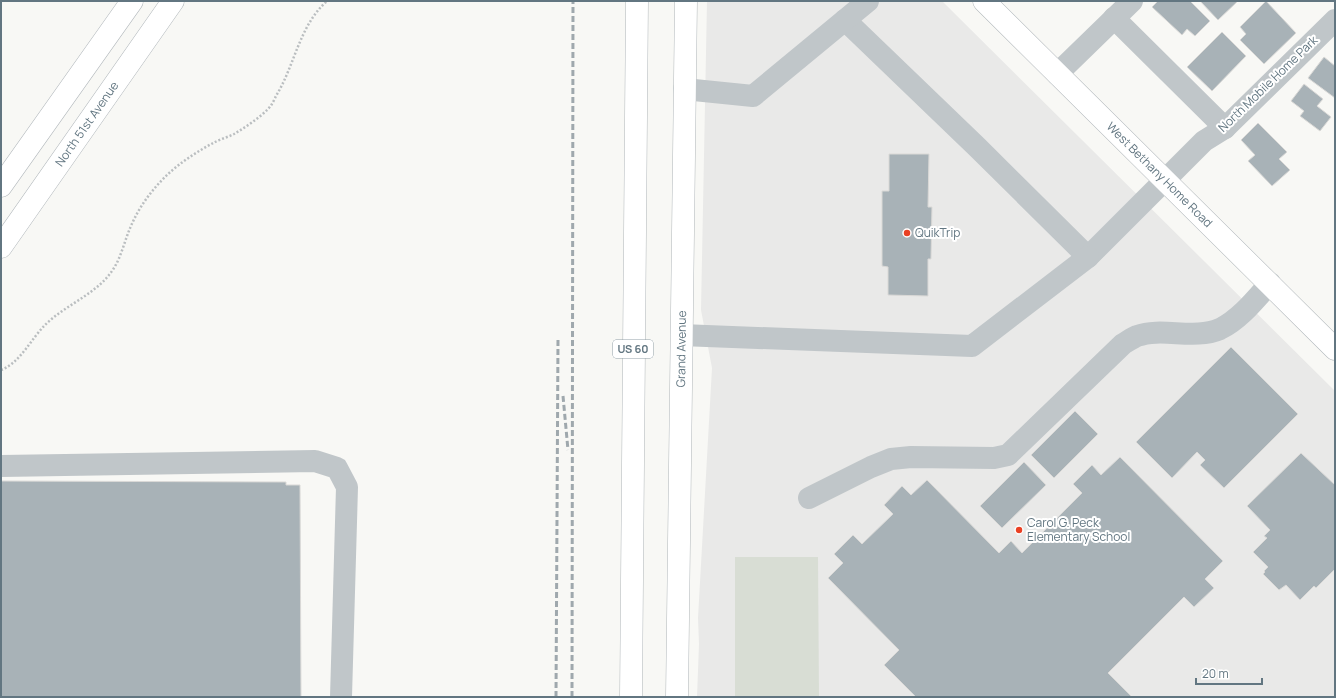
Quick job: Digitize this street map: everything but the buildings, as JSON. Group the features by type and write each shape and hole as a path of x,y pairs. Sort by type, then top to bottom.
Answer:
{"main road":[{"path":"1,186 132,1"},
{"name":"North 51st Avenue","path":"1,248 173,1"},
{"name":"US 60","path":"631,697 637,1"},
{"name":"Grand Avenue","path":"677,697 686,1"},
{"name":"West Bethany Home Road","path":"984,1 1335,349"}],"lane":[{"path":"684,89 753,96 868,1"},
{"path":"1057,74 1132,1"},
{"path":"1114,18 1225,128"},
{"path":"845,20 977,146 1088,257"},
{"name":"North Mobile Home Park","path":"681,335 972,346 1088,257 1204,141 1225,128 1335,20"},
{"path":"809,498 892,458 994,458 1008,455 1123,344 1136,336 1151,334 1197,334 1218,330 1236,319 1270,283"},
{"path":"1,466 315,461 337,468 347,487 341,697"}],"path":[{"path":"1,370 7,368 22,353 43,326 54,316 107,278 115,267 131,226 140,208 166,176 198,152 215,142 234,134 269,108 286,78 309,22 327,1"}],"shaded area":[{"path":"707,1 942,1 1335,391 1335,697 697,697 699,644 698,618 712,368 701,310"},
{"path":"735,557 818,557 819,697 735,697"}],"railway":[{"path":"572,697 573,1"},
{"path":"556,697 558,339"},
{"path":"563,396 568,450"}],"place":[{"name":"QuikTrip","path":"907,233"},
{"name":"Carol G. Peck Elementary School","path":"1019,530"}]}
